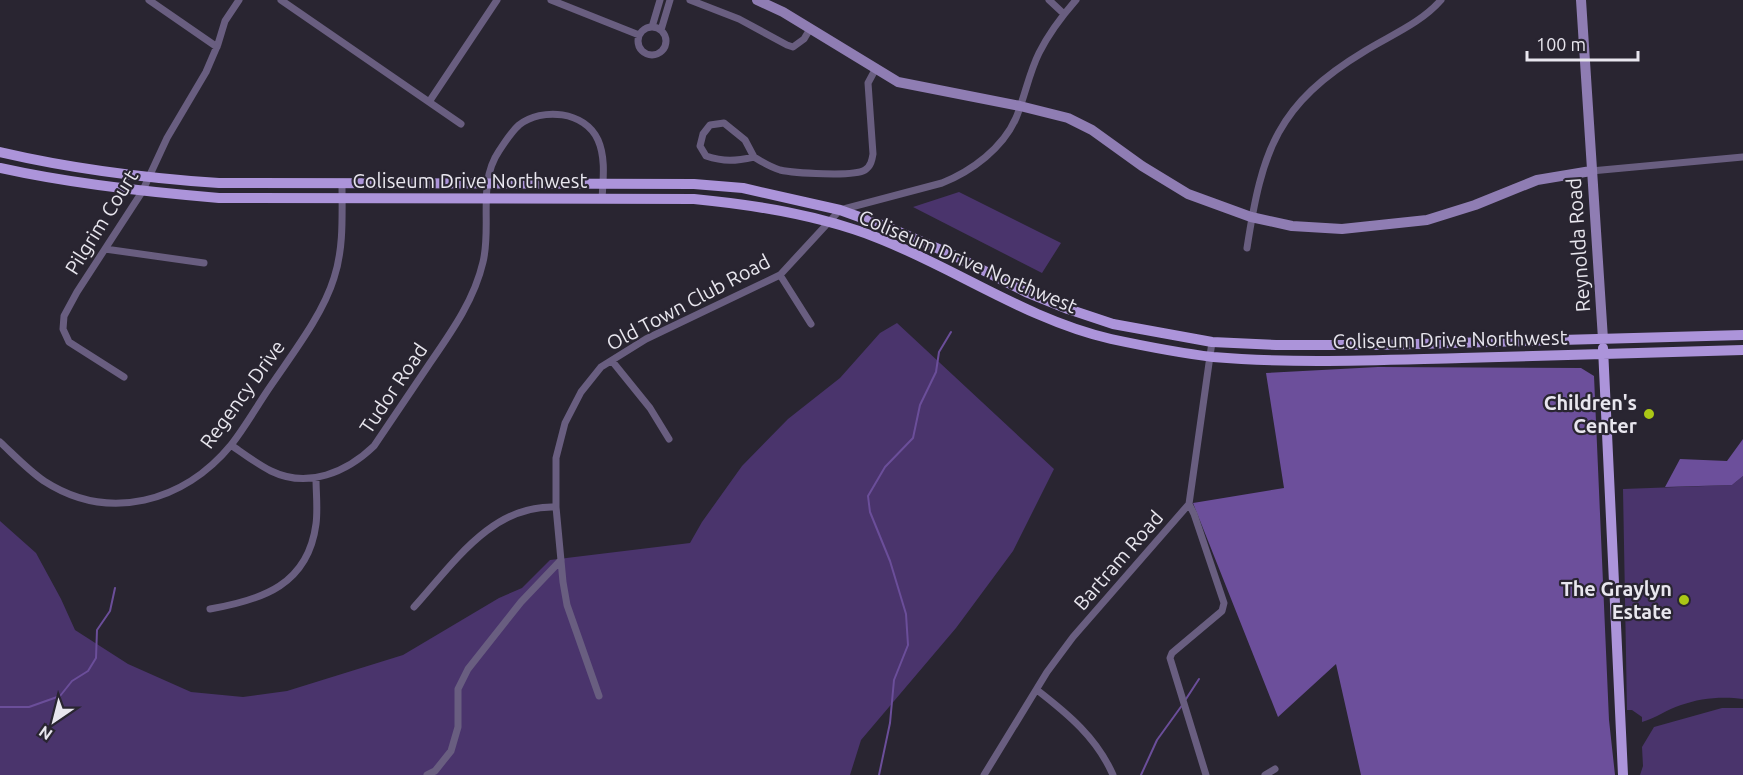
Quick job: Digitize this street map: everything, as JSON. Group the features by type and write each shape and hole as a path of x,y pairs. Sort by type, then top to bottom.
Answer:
{"main road":[{"name":"Coliseum Drive Northwest","path":"0,152 67,166 149,178 219,183 603,183 694,184 743,188 840,210 890,228 942,250 1026,292 1113,324 1212,342 1276,345 1379,345 1743,335"},
{"name":"Coliseum Drive Northwest","path":"0,168 64,182 142,192 219,198 693,199 741,203 829,222 878,238 946,268 1020,306 1063,323 1109,338 1211,357 1276,360 1379,360 1743,350"},
{"name":"Reynolda Road","path":"1603,339 1623,775"}],"street":[{"path":"149,0 217,47"},
{"name":"Pilgrim Court","path":"124,377 69,342 62,322 66,309 142,192 167,138 206,72 225,21 239,0"},
{"path":"281,0 461,124"},
{"path":"429,102 497,0"},
{"path":"551,0 639,35"},
{"path":"652,27 660,0"},
{"path":"661,30 670,0"},
{"path":"690,0 739,19 793,47 804,39 810,29"},
{"path":"757,0 898,82 1020,106 1081,123 1179,189 1251,217 1308,228 1342,229 1397,225 1427,220 1475,205 1537,180 1591,171 1743,157"},
{"path":"1049,0 1064,14"},
{"path":"840,210 954,178 993,150 1012,126 1048,36 1076,0"},
{"path":"1247,248 1260,175 1284,123 1302,98 1345,63 1411,24 1441,0"},
{"name":"Reynolda Road","path":"1581,0 1603,339"},
{"path":"652,27 661,30 666,43 662,52 648,55 640,50 637,41 643,29 652,27"},
{"path":"754,157 735,161 706,156 700,146 703,134 710,125 724,123 745,141 754,157 770,166 793,172 844,174 864,171 872,160 868,83 875,70"},
{"path":"487,183 492,164 515,130 528,120 547,114 565,115 574,118 591,130 599,141 602,151 602,199"},
{"name":"Regency Drive","path":"0,442 35,474 62,490 90,500 121,503 154,498 183,487 205,471 231,445 311,325 334,280 339,262 342,183"},
{"name":"Tudor Road","path":"231,445 280,475 294,478 315,478 340,472 360,460 374,446 470,302 483,261 487,183"},
{"name":"Old Town Club Road","path":"599,696 567,605 564,586 556,507 556,458 565,423 581,392 601,367 646,339 780,275 840,210"},
{"path":"105,249 204,263"},
{"path":"780,275 811,324"},
{"name":"Bartram Road","path":"984,775 1047,672 1073,637 1189,504 1212,342"},
{"path":"612,361 650,408 669,439"},
{"path":"210,609 235,605 270,593 279,588 300,566 312,545 316,528 315,478"},
{"path":"1189,504 1224,603 1222,611 1172,653 1170,658 1206,775"},
{"path":"414,607 492,525 529,509 542,506 556,507"},
{"path":"427,775 435,771 451,751 458,727 458,689 468,669 521,602 561,560"},
{"path":"1037,690 1079,724 1113,775"},
{"path":"1265,775 1275,769"}],"shaded area":[{"path":"959,192 1061,243 1042,273 913,207"},
{"path":"897,323 1054,469 1013,551 956,628 861,740 850,775 0,775 0,521 36,553 75,630 128,664 191,692 243,697 287,691 403,655 499,598 522,588 550,560 690,543 702,522 742,466 788,419 840,378 880,333"},
{"path":"1378,367 1581,368 1594,376 1609,720 1615,775 1361,775 1336,664 1278,717 1193,503 1284,488 1266,373"},
{"path":"1743,439 1743,476 1732,485 1665,487 1680,459 1727,461"},
{"name":"The Graylyn Estate","path":"1743,476 1743,699 1704,699 1676,707 1642,722 1642,717 1632,710 1627,710 1623,489 1732,485"},
{"path":"1722,708 1743,708 1743,775 1640,775 1643,766 1642,747 1654,727"}],"waterway":[{"path":"879,775 890,723 894,680 908,645 906,614 890,561 870,512 868,496 885,467 913,438 920,405 936,372 939,352 951,332"},
{"path":"0,707 29,707 60,696 72,681 88,671 96,658 97,630 110,611 115,588"},
{"path":"1186,699 1199,679"},
{"path":"1141,775 1157,740 1183,704"}],"place":[{"name":"Children's Center","path":"1649,414"},
{"name":"The Graylyn Estate","path":"1684,600"}]}
